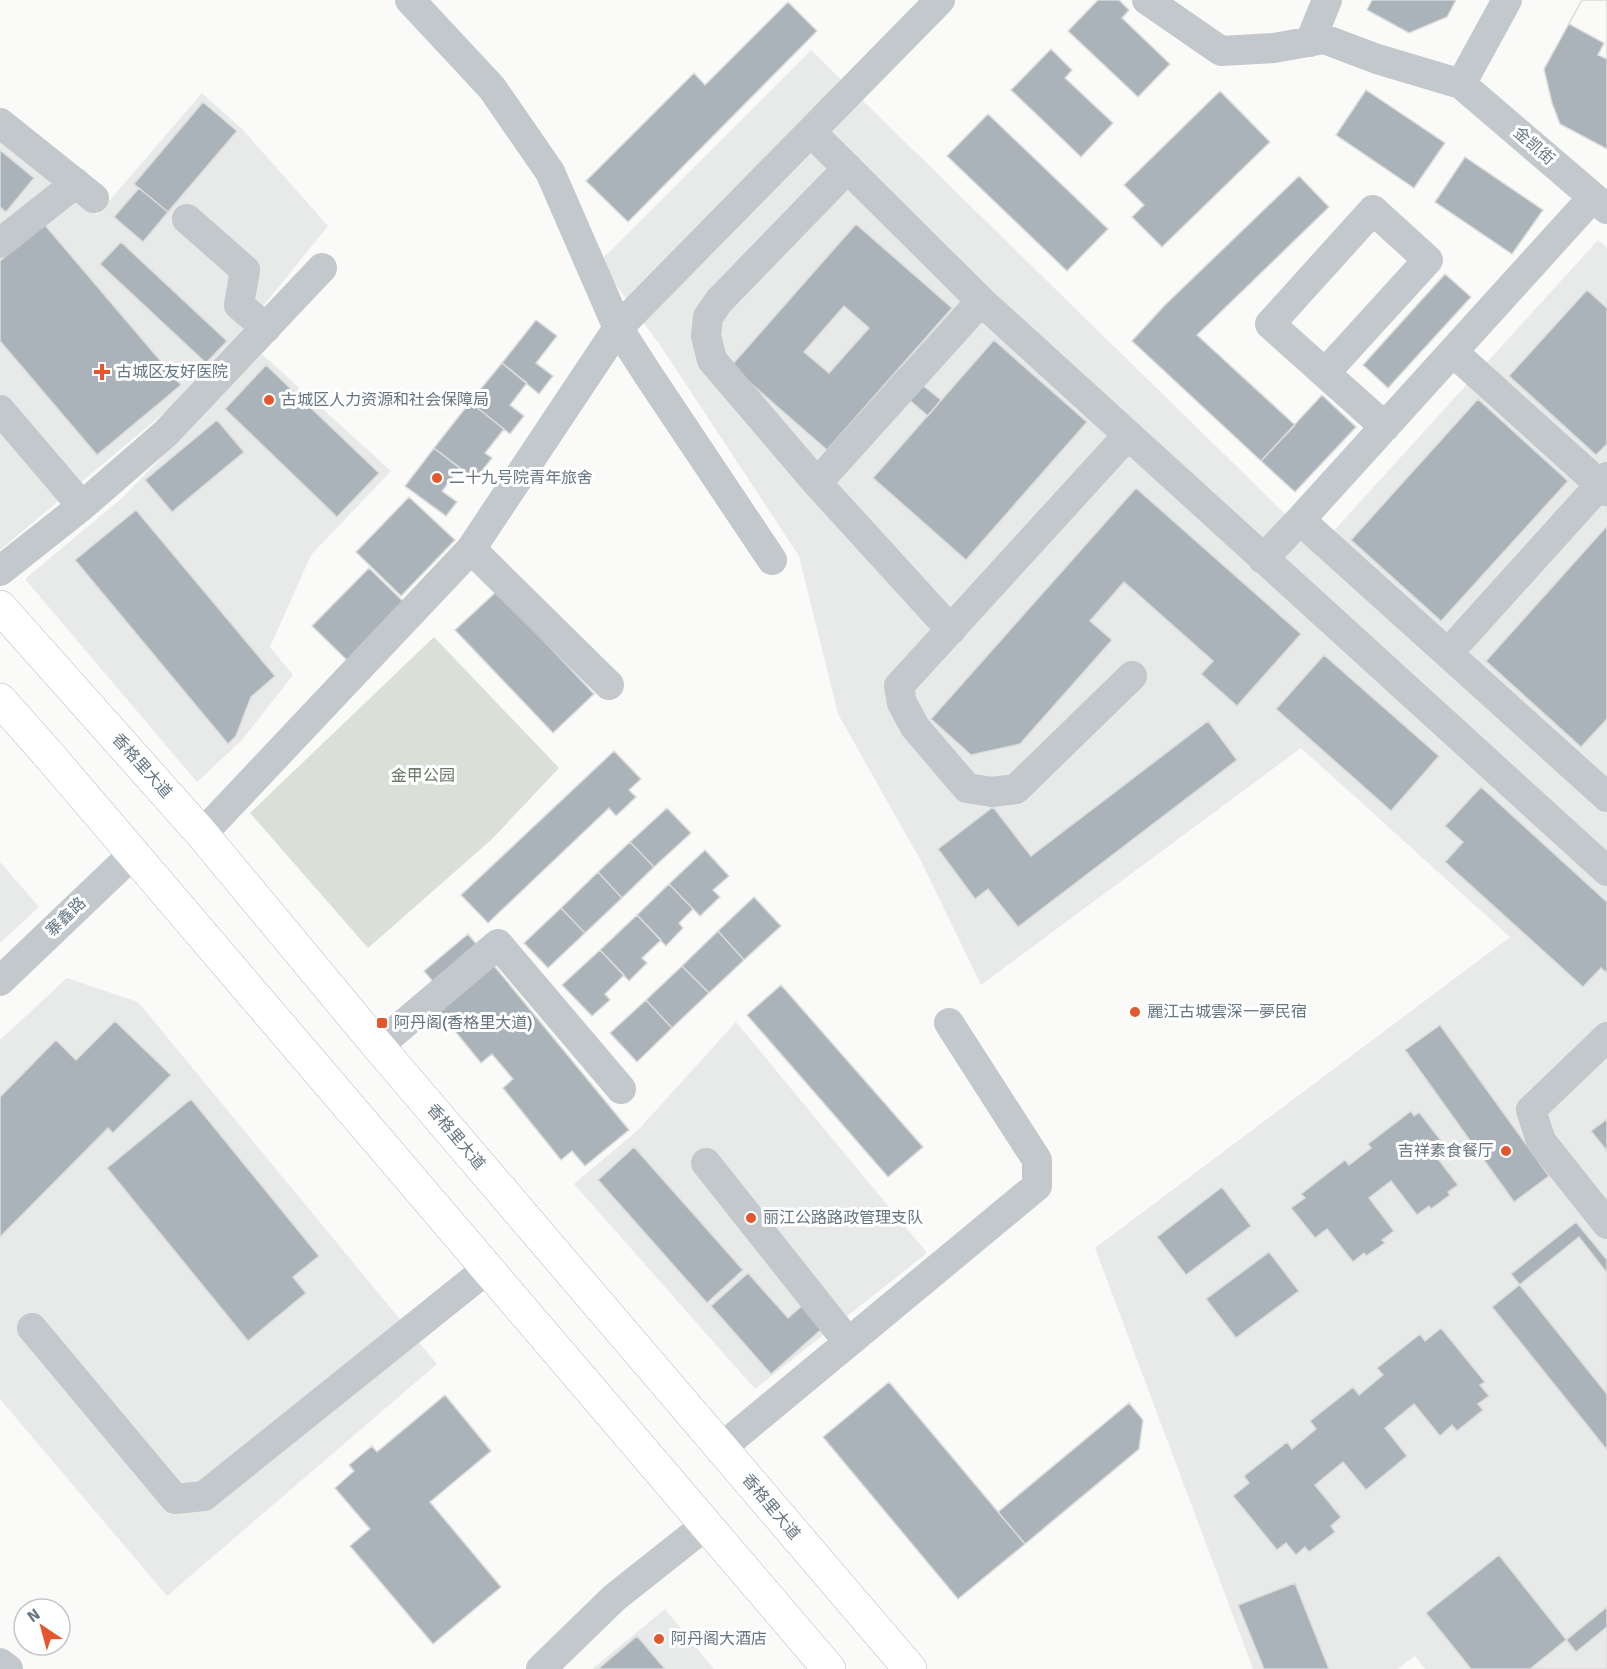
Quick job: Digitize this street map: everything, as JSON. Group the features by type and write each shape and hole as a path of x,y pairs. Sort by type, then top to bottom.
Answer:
{"main road":[{"name":"香格里大道","path":"0,607 202,834 378,1046 910,1669"},
{"path":"0,700 829,1669"}],"street":[{"path":"411,0 492,88 550,172 618,328 772,560"},
{"path":"202,834 471,549 618,328 940,0"},
{"path":"1147,0 1221,51 1274,48 1324,39 1377,59 1461,84 1507,0"},
{"path":"1310,42 1328,0"},
{"name":"金凯街","path":"1461,84 1600,203"},
{"path":"0,123 85,190 0,243"},
{"path":"812,132 981,301 1607,871"},
{"path":"848,168 720,301 708,317 706,336 712,360 817,483 951,630"},
{"path":"1263,559 1453,352 1600,203"},
{"path":"1325,373 1428,260 1373,210 1270,324 1385,427"},
{"path":"187,219 245,270 240,305 266,328"},
{"path":"0,571 82,506 166,433 322,268"},
{"path":"817,483 981,301"},
{"path":"1448,653 1605,484 1453,352"},
{"path":"0,410 82,506"},
{"path":"1128,435 899,686 902,703 915,727 968,788 992,792 1016,789 1132,676"},
{"path":"1300,520 1448,653 1602,783"},
{"path":"471,549 609,685"},
{"name":"寨鑫路","path":"0,981 133,854"},
{"path":"378,1046 498,944 621,1089"},
{"path":"721,1448 1036,1186 1037,1160 949,1023"},
{"path":"1607,1037 1531,1110 1541,1141 1607,1224"},
{"path":"706,1163 848,1342"},
{"path":"32,1328 175,1499 204,1496 488,1269"},
{"path":"541,1669 614,1598 706,1525"},
{"path":"0,1663 8,1669"}],"shaded area":[{"path":"811,50 1319,547 1598,240 1607,248 1607,1669 1425,1669 1415,1656 1397,1669 1253,1669 1095,1248 1510,937 1301,748 981,985 922,863 838,714 799,556 662,348 599,262"},
{"path":"202,93 242,129 328,226 234,342 176,403 0,550 0,133 61,182 97,215"},
{"path":"262,354 391,471 311,555 270,647 293,675 242,740 197,782 25,579 122,498"},
{"path":"0,862 39,907 0,943"},
{"path":"67,978 138,1002 437,1364 167,1596 0,1399 0,1040"},
{"name":"丽江公路路政管理支队","path":"736,1022 927,1253 755,1389 574,1184 639,1129"},
{"name":"阿丹阁大酒店","path":"665,1609 714,1669 592,1669"}],"green space":[{"name":"金甲公园","path":"434,637 559,768 491,840 368,948 250,813"}],"building":[{"path":"1098,0 1119,0 1129,10 1122,18 1170,64 1138,97 1068,31"},
{"path":"1372,0 1456,0 1447,17 1409,33 1367,10"},
{"path":"1582,0 1607,0 1607,149 1560,124 1552,103 1544,69"},
{"path":"1582,0 1607,0 1607,59 1598,55 1604,43 1569,24"},
{"path":"788,2 817,31 628,222 586,181 694,73 705,85"},
{"path":"1051,49 1072,70 1065,78 1113,123 1081,157 1011,90"},
{"path":"1366,90 1445,143 1414,188 1336,135"},
{"path":"1220,91 1270,142 1162,247 1132,217 1144,205 1124,185"},
{"path":"203,102 237,131 168,212 134,184"},
{"path":"988,114 1108,229 1067,271 947,156"},
{"path":"0,150 34,178 6,212 0,207"},
{"path":"1465,157 1543,210 1512,254 1435,202"},
{"path":"1299,176 1329,207 1197,335 1295,425 1261,461 1132,341 1165,305"},
{"path":"139,188 168,212 143,242 114,217"},
{"path":"44,224 181,385 97,455 0,341 0,261"},
{"path":"856,224 952,308 827,450 731,366","holes":["844,306 869,328 829,373 804,352"]},
{"path":"121,242 227,341 206,363 100,264"},
{"path":"1445,274 1471,297 1388,388 1363,365"},
{"path":"1587,290 1607,308 1607,444 1596,455 1509,376"},
{"path":"536,320 557,336 536,363 553,376 539,394 502,363"},
{"path":"994,340 1087,422 966,560 873,478"},
{"path":"502,363 527,383 510,405 524,416 510,434 470,402"},
{"path":"266,365 379,473 337,517 225,409"},
{"path":"900,367 941,400 928,416 888,382"},
{"path":"1322,395 1356,427 1295,492 1261,461"},
{"path":"1478,399 1568,481 1441,621 1351,540"},
{"path":"470,402 504,429 485,453 492,458 475,480 434,448"},
{"path":"217,420 244,452 172,512 145,480"},
{"path":"434,448 460,468 442,491 457,502 446,516 405,486"},
{"path":"1136,488 1301,634 1237,706 1201,674 1213,661 1124,582 1090,621 1112,640 1020,744 971,755 931,719"},
{"path":"409,497 455,540 401,596 356,552"},
{"path":"136,510 275,676 251,697 236,736 228,744 75,560"},
{"path":"1607,526 1607,719 1581,747 1486,661"},
{"path":"369,568 411,609 354,667 312,626"},
{"path":"497,591 594,694 553,733 455,630"},
{"path":"1324,655 1439,756 1391,811 1276,709"},
{"path":"1208,721 1237,760 1018,927 988,889 975,899 938,849 993,807 1031,856"},
{"path":"614,751 641,779 629,790 636,797 616,816 609,808 488,923 461,895"},
{"path":"1481,787 1607,902 1607,973 1601,968 1583,987 1445,862 1463,842 1445,826"},
{"path":"667,808 691,833 654,867 630,842"},
{"path":"630,842 654,867 622,898 598,872"},
{"path":"705,850 729,876 713,890 720,897 700,916 669,884"},
{"path":"598,872 622,898 585,933 561,908"},
{"path":"669,884 693,909 679,923 683,928 666,946 637,915"},
{"path":"754,897 781,926 744,960 718,931"},
{"path":"561,908 585,933 548,968 524,943"},
{"path":"637,915 661,940 642,958 647,963 629,981 600,950"},
{"path":"718,931 744,960 709,993 682,966"},
{"path":"468,934 629,1130 585,1166 572,1151 561,1160 503,1088 513,1079 492,1054 481,1063 424,993 436,985 424,971"},
{"path":"600,950 624,975 605,994 610,1000 592,1016 562,985"},
{"path":"682,966 709,993 672,1028 646,1000"},
{"path":"781,985 923,1147 888,1177 747,1015"},
{"path":"646,1000 672,1028 637,1062 610,1033"},
{"path":"115,1021 171,1075 113,1133 108,1128 0,1237 0,1097 56,1040 76,1060"},
{"path":"1440,1025 1549,1176 1514,1202 1405,1050"},
{"path":"191,1099 319,1256 293,1277 306,1293 248,1341 107,1168"},
{"path":"1411,1111 1414,1116 1419,1112 1442,1142 1432,1151 1458,1185 1448,1192 1450,1195 1431,1209 1429,1206 1417,1215 1391,1181 1369,1198 1394,1231 1382,1240 1385,1243 1366,1256 1364,1253 1353,1262 1327,1229 1315,1238 1291,1208 1305,1198 1301,1194 1345,1160 1349,1165 1371,1148 1368,1144"},
{"path":"1607,1119 1607,1151 1591,1131"},
{"path":"634,1147 743,1270 707,1303 598,1180"},
{"path":"1222,1187 1251,1226 1186,1275 1157,1237"},
{"path":"1576,1222 1607,1260 1607,1394 1511,1274"},
{"path":"1579,1237 1607,1273 1607,1450 1492,1307"},
{"path":"1269,1252 1299,1291 1236,1338 1206,1299"},
{"path":"748,1273 788,1318 804,1304 824,1327 771,1374 711,1306"},
{"path":"1441,1328 1485,1382 1480,1385 1489,1396 1478,1404 1483,1410 1457,1431 1452,1425 1440,1436 1414,1404 1385,1428 1407,1456 1366,1490 1343,1462 1315,1485 1341,1517 1331,1526 1335,1532 1309,1552 1305,1547 1296,1555 1286,1543 1277,1550 1233,1496 1249,1483 1244,1476 1287,1442 1292,1449 1316,1429 1310,1421 1353,1387 1359,1395 1383,1375 1377,1368 1420,1334 1425,1341"},
{"path":"889,1382 1025,1544 958,1599 823,1437"},
{"path":"445,1395 491,1451 430,1502 501,1587 433,1644 350,1546 370,1529 335,1488 354,1471 349,1465 372,1446 377,1452"},
{"path":"1129,1403 1143,1420 1139,1449 1025,1544 998,1512"},
{"path":"1499,1555 1576,1652 1607,1627 1607,1669 1471,1669 1426,1613"},
{"path":"1295,1583 1329,1669 1264,1669 1238,1605"},
{"path":"1607,1607 1607,1669 1530,1669"},
{"path":"637,1636 665,1669 598,1669"}],"place":[{"name":"古城区友好医院","path":"102,372"},
{"name":"古城区人力资源和社会保障局","path":"269,400"},
{"name":"二十九号院青年旅舍","path":"437,478"},
{"name":"麗江古城雲深一夢民宿","path":"1135,1012"},
{"name":"阿丹阁(香格里大道)","path":"382,1023"},
{"name":"吉祥素食餐厅","path":"1506,1151"},
{"name":"丽江公路路政管理支队","path":"751,1218"},
{"name":"阿丹阁大酒店","path":"659,1639"}]}
